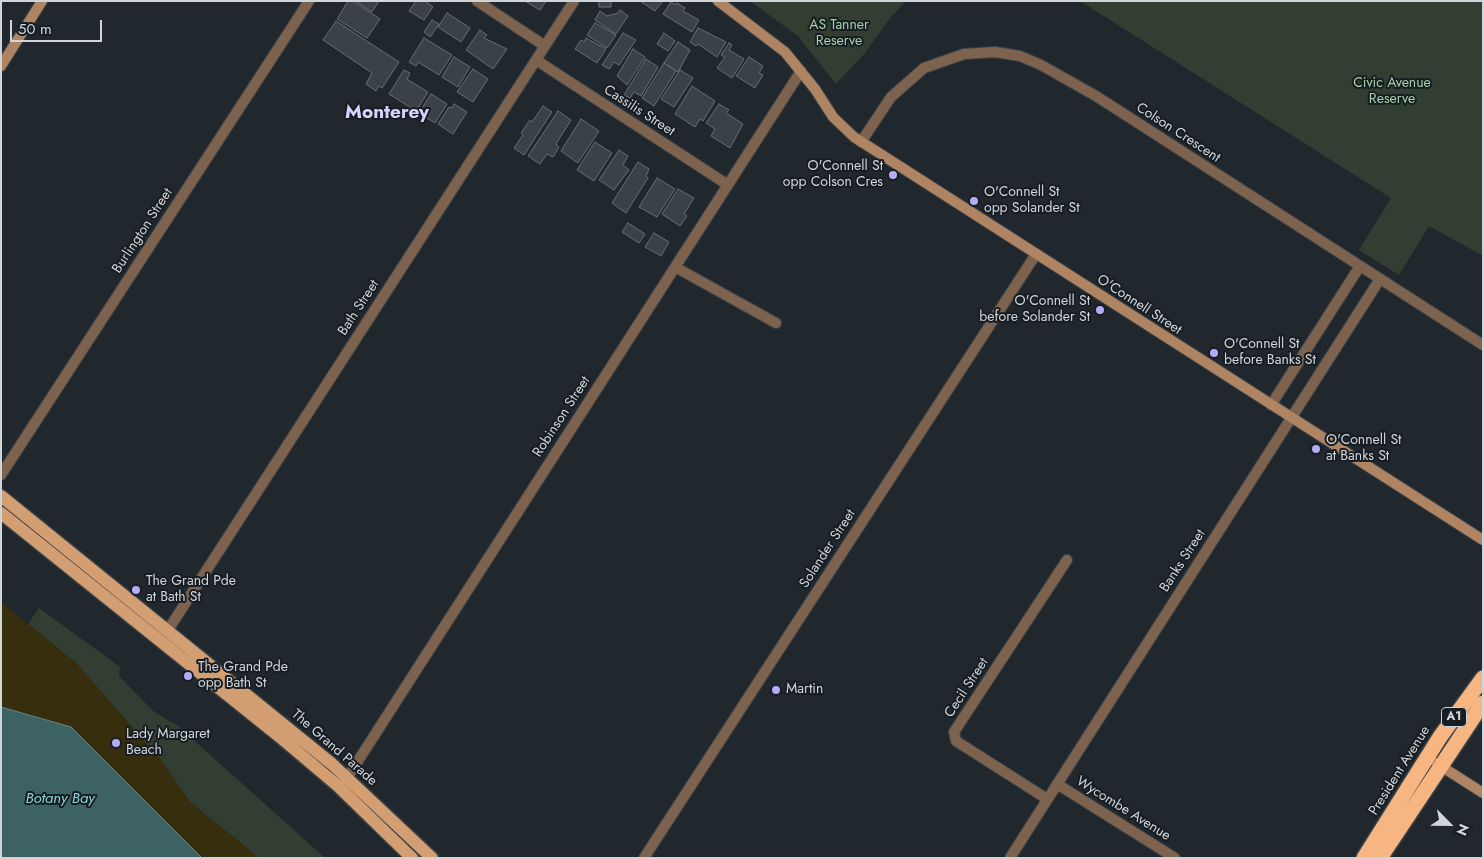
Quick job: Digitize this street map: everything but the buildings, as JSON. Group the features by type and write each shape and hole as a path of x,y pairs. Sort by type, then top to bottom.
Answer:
{"highway":[{"name":"President Avenue","path":"1380,858 1433,761 1483,678"},
{"name":"President Avenue","path":"1364,858 1433,761 1483,703"}],"main road":[{"path":"1,66 42,1"},
{"name":"O'Connell Street","path":"718,1 785,52 801,71 833,117 845,130 861,142 1483,540"},
{"name":"The Grand Parade","path":"1,496 168,630 347,778 432,858"},
{"name":"The Grand Parade","path":"1,513 280,736 338,786 412,858"},
{"path":"1433,761 1483,793"}],"street":[{"name":"Burlington Street","path":"1,475 308,1"},
{"path":"477,1 545,46"},
{"name":"Bath Street","path":"168,630 574,1"},
{"name":"Colson Crescent","path":"861,142 891,97 924,68 964,54 994,52 1020,56 1041,65 1096,96 1483,345"},
{"name":"Cassilis Street","path":"536,60 728,185"},
{"name":"Robinson Street","path":"347,778 801,71"},
{"name":"Solander Street","path":"644,858 1036,254"},
{"path":"1271,405 1360,266"},
{"path":"675,267 776,323"},
{"name":"Banks Street","path":"1010,858 1380,279"},
{"name":"Cecil Street","path":"1047,799 956,741 954,732 1066,560"},
{"name":"Wycombe Avenue","path":"1056,784 1175,858"}],"green space":[{"name":"AS Tanner Reserve","path":"750,1 906,1 890,18 865,53 836,84 798,36"},
{"name":"Civic Avenue Reserve","path":"1080,1 1483,1 1483,256 1429,226 1399,275 1359,250 1391,198"},
{"path":"39,608 120,667 119,676 153,711 178,726 325,858 259,858 190,802 160,759 76,663 28,624"}],"sand":[{"name":"Lady Margaret Beach","path":"1,602 76,663 160,759 190,802 259,858 202,858 71,727 1,707"}],"water":[{"name":"Botany Bay","path":"1,707 71,727 202,858 1,858"}],"place":[{"name":"O'Connell St opp Colson Cres","path":"893,175"},
{"name":"O'Connell St opp Solander St","path":"974,201"},
{"name":"O'Connell St before Solander St","path":"1100,310"},
{"name":"O'Connell St before Banks St","path":"1214,353"},
{"name":"O'Connell St at Banks St","path":"1316,449"},
{"name":"The Grand Pde at Bath St","path":"136,590"},
{"name":"The Grand Pde opp Bath St","path":"188,676"},
{"name":"Martin","path":"776,690"},
{"name":"Lady Margaret Beach","path":"116,743"}],"district":[{"name":"Monterey","path":"387,113"}]}
